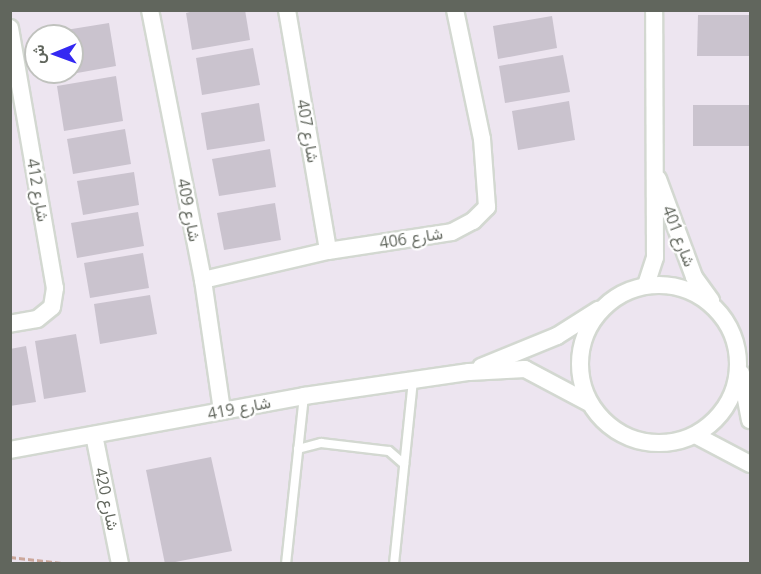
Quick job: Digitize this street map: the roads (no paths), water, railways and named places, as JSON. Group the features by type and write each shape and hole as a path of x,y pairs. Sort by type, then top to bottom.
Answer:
{"street":[{"name":"شارع 409","path":"150,10 203,280 222,411"},
{"name":"شارع 407","path":"287,10 328,251"},
{"name":"شارع 406","path":"203,280 328,251 452,232 473,221 487,207 482,139 455,10"},
{"name":"شارع 401","path":"645,285 655,257 652,161 654,10"},
{"name":"شارع 412","path":"10,28 55,288 52,307 36,319 10,324"},
{"name":"شارع 401","path":"652,161 694,277 715,306"},
{"path":"740,366 734,394 719,418 697,436 667,445 636,442 609,427 589,403 580,374 583,338 602,308 622,293 645,285 683,287 715,306 734,333 750,420"},
{"name":"شارع 419","path":"469,372 556,336 602,308"},
{"name":"شارع 419","path":"10,450 304,396 413,378 469,372 525,369 589,403"},
{"name":"شارع 420","path":"94,435 120,564"},
{"path":"697,436 750,464"}],"lane":[{"path":"394,564 413,378"},
{"path":"286,564 304,396"},
{"path":"298,449 321,443 389,451 404,464"}]}
